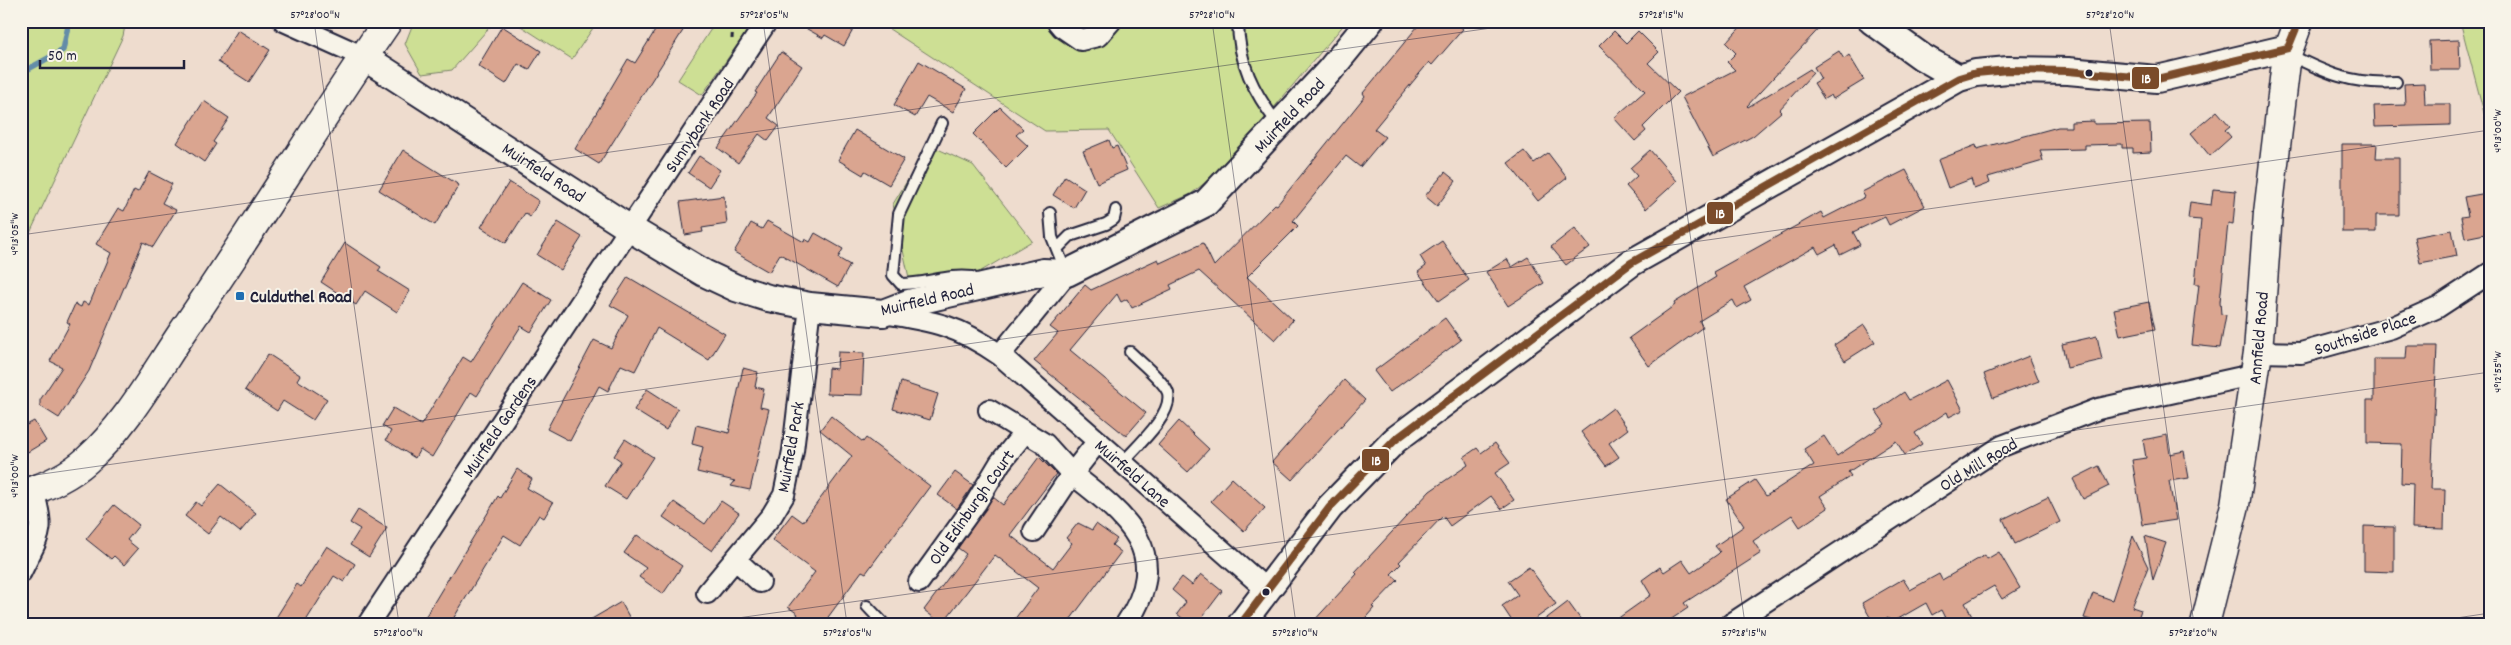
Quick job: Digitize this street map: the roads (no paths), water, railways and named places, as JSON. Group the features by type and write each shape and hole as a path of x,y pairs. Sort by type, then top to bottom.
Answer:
{"main road":[{"path":"27,493 60,480 82,464 126,415 218,281 388,21"},
{"name":"Annfield Road","path":"2205,624 2235,505 2257,363 2268,213 2288,51 2299,21"}],"street":[{"path":"284,21 364,57"},
{"name":"Sunnybank Road","path":"629,228 767,21"},
{"path":"1057,21 1062,27 1081,40 1098,36 1111,21"},
{"name":"Muirfield Road","path":"364,57 629,228 704,273 736,288 768,298 810,306 883,312 909,303 1043,272 1067,273 1206,204 1330,70 1370,21"},
{"path":"1872,21 1922,57 1958,78"},
{"path":"1241,624 1330,507 1395,440 1631,263 1958,78 1976,73 2008,70 2068,71 2157,79 2288,51"},
{"name":"Muirfield Gardens","path":"368,624 629,228"},
{"path":"1000,355 1067,273"},
{"name":"Southside Place","path":"2257,363 2392,328 2438,308 2490,273"},
{"name":"Muirfield Park","path":"707,593 772,515 784,495 793,450 810,306"},
{"name":"Muirfield Lane","path":"883,312 952,326 977,339 1000,355 1266,590"},
{"name":"Old Mill Road","path":"1731,624 2002,446 2098,409 2257,363"},
{"name":"Old Edinburgh Court","path":"989,410 1045,444 1072,474 1105,500 1133,527 1147,559 1145,589 1126,624"},
{"name":"Old Edinburgh Court","path":"919,582 976,503 1000,463 1024,433"},
{"path":"1034,531 1072,474 1098,441"},
{"path":"21,572 41,528 41,518 27,493"},
{"path":"735,559 760,582"}],"lane":[{"path":"1238,21 1238,43 1249,77 1258,98 1279,125"},
{"path":"2288,51 2324,72 2351,81 2372,84 2396,82"},
{"path":"942,123 898,214 893,275 901,284 918,284 957,275 972,277 977,287"},
{"path":"1057,249 1070,236 1106,224 1114,219 1116,210"},
{"path":"1050,214 1052,237 1067,273"},
{"path":"1122,463 1163,417 1167,405 1168,392 1130,352"},
{"path":"867,606 884,624"}],"waterway":[{"path":"21,73 63,50 69,21"}],"place":[{"name":"Culduthel Road","path":"240,296"}]}
